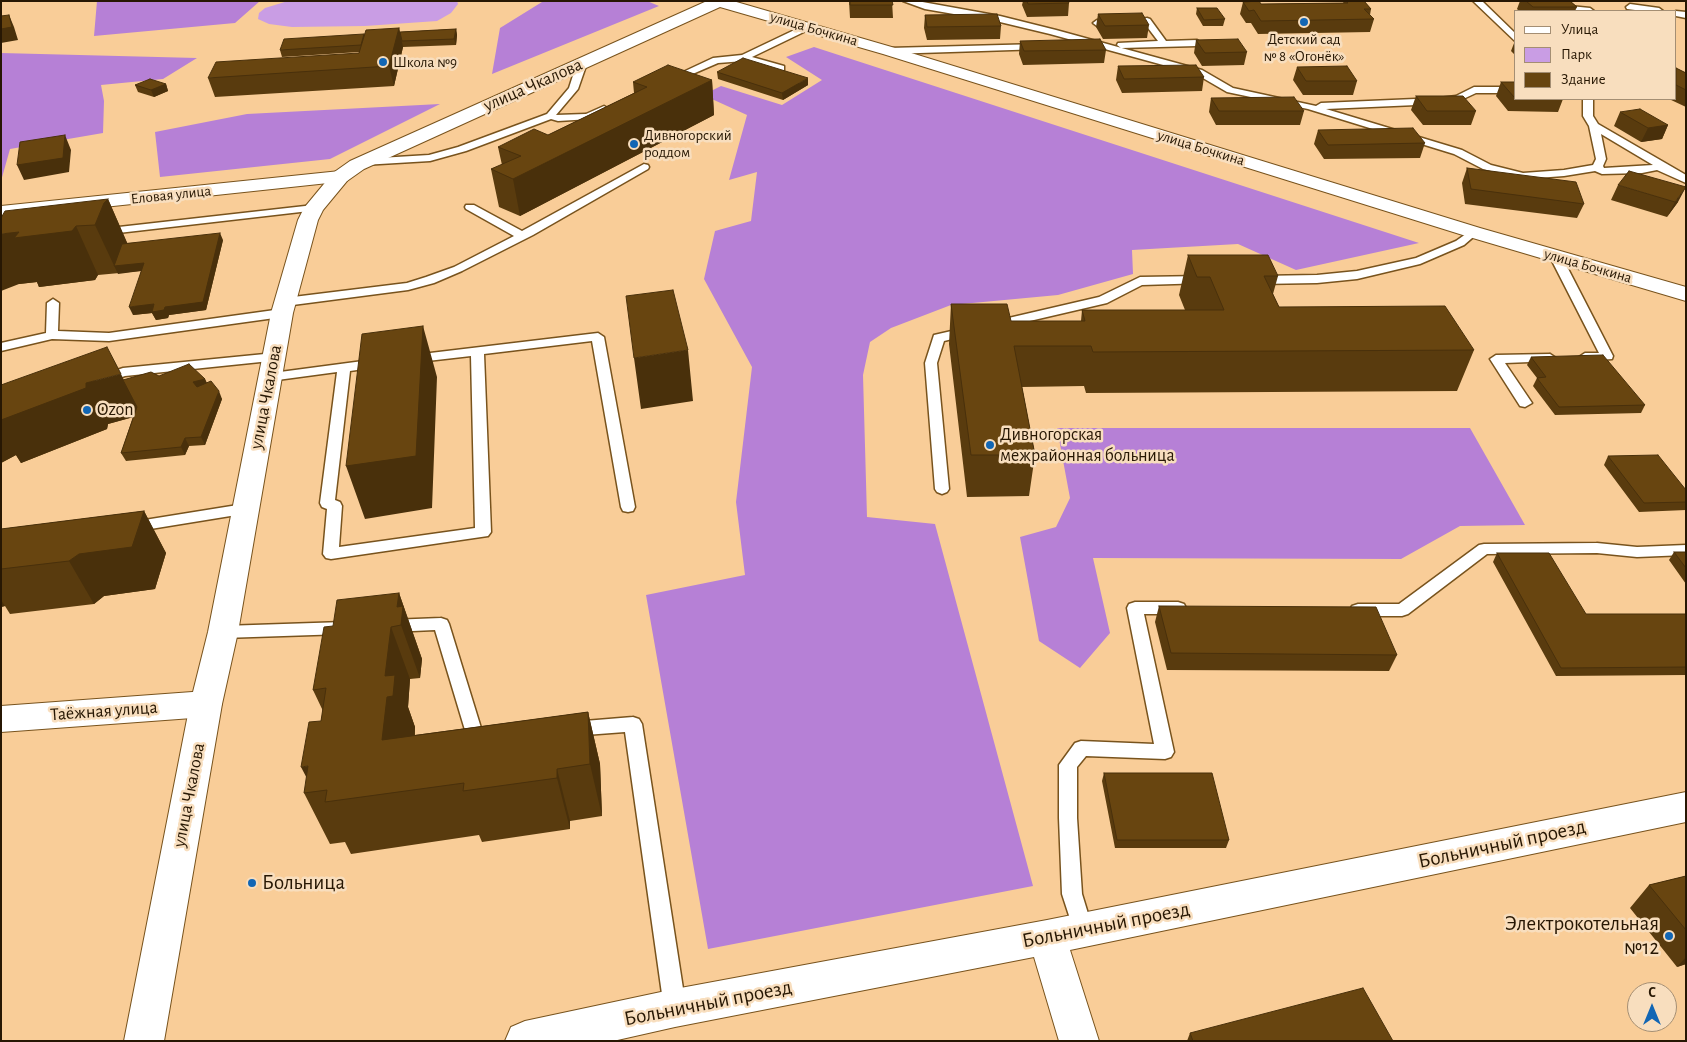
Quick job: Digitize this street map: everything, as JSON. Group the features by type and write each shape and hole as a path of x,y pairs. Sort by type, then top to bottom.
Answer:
{"main road":[{"name":"улица Бочкина","path":"718,2 889,51 1473,232 1686,294"},
{"name":"улица Чкалова","path":"144,1041 206,704 223,632 244,509 283,308 308,220 314,208 340,177 363,162 718,2"},
{"name":"Еловая улица","path":"1,212 340,177"},
{"name":"Таёжная улица","path":"1,719 206,704"},
{"name":"Больничный проезд","path":"525,1041 675,1008 1083,930 1686,807"},
{"path":"1046,937 1079,1041"}],"lane":[{"path":"907,1 1000,19 1199,72 1230,90 1310,107 1458,152 1488,167 1523,176 1564,174 1597,167"},
{"path":"1476,1 1514,37"},
{"path":"1627,6 1653,10"},
{"path":"1570,9 1580,10"},
{"path":"1097,23 1146,22 1164,44"},
{"path":"744,58 807,27"},
{"path":"1074,47 1197,43"},
{"path":"889,51 1045,47"},
{"path":"665,82 716,60 744,58 781,68"},
{"path":"363,162 430,158 462,149 550,116 573,89 582,63"},
{"path":"1161,73 1199,72"},
{"path":"1255,107 1310,107 1439,101 1458,98 1474,90 1514,90"},
{"path":"1588,100 1588,116 1594,126 1601,159 1597,167"},
{"path":"550,116 558,118 588,117 614,105"},
{"path":"1594,126 1686,180"},
{"path":"1372,137 1408,136"},
{"path":"1,347 52,335 109,336 283,308 408,286 430,280 458,269 523,236 644,167"},
{"path":"1597,167 1602,171 1642,170 1658,167 1672,172"},
{"path":"470,207 523,236"},
{"path":"90,233 314,208"},
{"path":"1248,280 1317,279 1366,273 1420,261 1460,243 1473,232"},
{"path":"1525,403 1496,359 1607,356 1556,257"},
{"path":"942,489 932,362 938,338 1103,300 1140,280 1219,280"},
{"path":"52,335 53,303"},
{"path":"86,385 123,372 272,367 344,367 598,337 628,507"},
{"path":"344,367 327,503 335,506 331,554 483,532 476,351"},
{"path":"121,529 244,509"},
{"path":"1343,610 1402,610 1484,549 1597,548 1637,552 1686,550"},
{"path":"1083,930 1072,894 1068,818 1068,765 1081,748 1165,752 1135,608 1194,608"},
{"path":"223,632 441,624 474,736 504,733"},
{"path":"554,730 634,724 675,1008"}],"green space":[{"path":"288,1 457,1 458,4 451,13 437,21 365,26 292,27 269,24 258,19 259,13 265,8"}],"shaded area":[{"path":"97,1 260,1 235,23 94,36"},
{"path":"647,1 659,6 492,74 500,28 542,2"},
{"path":"814,47 1419,243 1296,270 1238,244 1132,250 1133,274 1058,295 951,305 891,328 870,342 863,375 867,517 935,524 1033,886 708,949 646,595 745,575 736,502 752,367 704,279 715,231 751,221 757,172 729,180 747,115 703,95 721,86 782,105 822,80 786,57"},
{"path":"1,53 197,58 163,79 101,85 104,101 103,133 10,149 1,181"},
{"path":"440,104 330,159 160,177 155,132 247,114"},
{"path":"1057,428 1470,428 1525,525 1460,526 1401,559 1093,558 1110,633 1080,668 1039,641 1020,537 1056,527 1070,498"}],"building":[{"path":"850,1 892,1 893,5 850,5"},
{"path":"1027,1 1068,1 1069,3 1028,4"},
{"path":"1259,1 1261,4 1348,3 1346,1 1364,1 1371,9 1364,9 1374,19 1261,21 1254,10 1249,11 1243,2"},
{"path":"1526,1 1570,1 1577,7 1533,7"},
{"path":"1197,8 1217,8 1225,19 1204,20"},
{"path":"1142,13 1149,25 1105,26 1098,14"},
{"path":"997,14 1001,26 927,27 925,15"},
{"path":"9,15 12,27 1,29 1,16"},
{"path":"399,28 389,66 208,78 216,62 359,53 366,30"},
{"path":"456,29 454,39 402,41 400,32"},
{"path":"364,34 361,45 280,50 284,39"},
{"path":"1100,39 1106,50 1024,51 1020,41"},
{"path":"1238,39 1247,52 1205,53 1196,40"},
{"path":"743,58 808,78 782,93 717,72"},
{"path":"668,65 712,80 513,179 491,169 521,156 498,147 534,129 548,135 647,87 633,82"},
{"path":"1196,65 1204,77 1124,79 1118,66"},
{"path":"1347,66 1357,81 1306,81 1297,67"},
{"path":"1677,68 1686,73 1686,90 1677,86"},
{"path":"150,79 166,84 151,90 135,85"},
{"path":"1501,82 1514,82 1514,97"},
{"path":"1416,96 1463,96 1476,111 1427,111"},
{"path":"1294,97 1304,111 1219,111 1211,98"},
{"path":"1640,109 1668,125 1648,128 1620,112"},
{"path":"1413,128 1425,143 1328,145 1318,130"},
{"path":"65,135 63,158 17,165 20,142"},
{"path":"1467,168 1576,182 1584,204 1471,189"},
{"path":"1629,171 1686,187 1675,202 1618,185"},
{"path":"108,199 104,203 95,225 76,226 72,231 14,238 19,232 1,234 1,218 5,211"},
{"path":"220,233 203,302 165,307 164,310 152,312 154,304 129,307 144,263 114,266 122,244"},
{"path":"1188,255 1268,255 1278,276 1264,276 1279,307 1445,306 1474,350 1093,352 1091,346 1014,346 1035,455 971,455 951,304 1007,304 1011,321 1085,321 1082,310 1224,310 1210,277 1197,277"},
{"path":"673,290 688,350 634,358 626,296"},
{"path":"423,326 416,456 346,466 362,334"},
{"path":"107,347 121,374 86,383 86,388 1,420 1,385"},
{"path":"1603,355 1645,405 1559,407 1537,378 1546,377 1531,357"},
{"path":"189,364 205,379 193,382 197,387 211,381 219,391 201,437 185,438 181,447 121,453 137,407 123,380 151,372 159,376"},
{"path":"1658,455 1686,490 1686,502 1644,503 1608,456"},
{"path":"144,511 132,547 79,554 69,561 1,569 1,529"},
{"path":"1674,552 1686,552 1686,568"},
{"path":"1497,553 1549,553 1586,614 1686,614 1686,667 1561,668"},
{"path":"399,593 397,607 403,606 401,625 391,627 385,676 395,675 393,696 387,697 382,740 588,712 590,764 557,769 557,778 463,791 464,783 325,802 327,790 304,793 308,766 301,767 309,722 321,721 326,688 313,690 324,627 333,626 337,600"},
{"path":"1159,606 1376,607 1397,655 1171,653"},
{"path":"1104,773 1212,773 1229,840 1117,840"},
{"path":"1686,876 1686,930 1649,885"},
{"path":"1363,988 1393,1041 1193,1041 1190,1033"}],"place":[{"name":"Детский сад № 8 «Огонёк»","path":"1304,22"},
{"name":"Школа №9","path":"383,62"},
{"name":"Дивногорский роддом","path":"634,144"},
{"name":"Ozon","path":"87,410"},
{"name":"Дивногорская межрайонная больница","path":"990,445"},
{"name":"Больница","path":"252,883"},
{"name":"Электрокотельная №12","path":"1669,936"}]}
